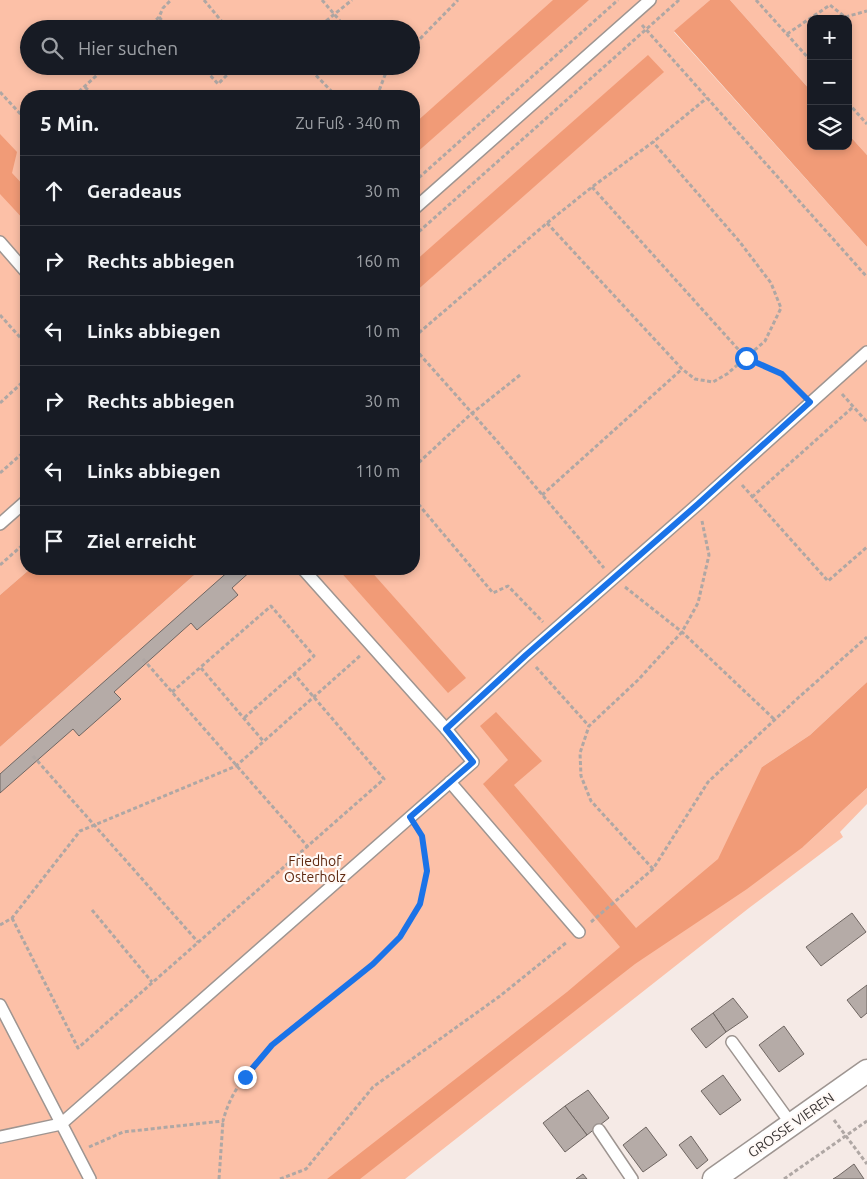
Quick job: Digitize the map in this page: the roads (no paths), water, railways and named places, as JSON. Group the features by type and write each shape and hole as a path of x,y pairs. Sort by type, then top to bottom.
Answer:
{"street":[{"name":"GROSSE VIEREN","path":"714,1179 792,1126 867,1071"}],"lane":[{"path":"420,204 650,0"},
{"path":"0,242 20,265"},
{"path":"446,729 526,655 867,352"},
{"path":"0,524 20,507"},
{"path":"0,1138 61,1124 473,762 446,729 308,575"},
{"path":"450,782 579,932"},
{"path":"0,1004 90,1179"},
{"path":"732,1042 792,1126"},
{"path":"598,1130 632,1179"}],"park label":[{"name":"Friedhof Osterholz","path":"315,870"}]}
